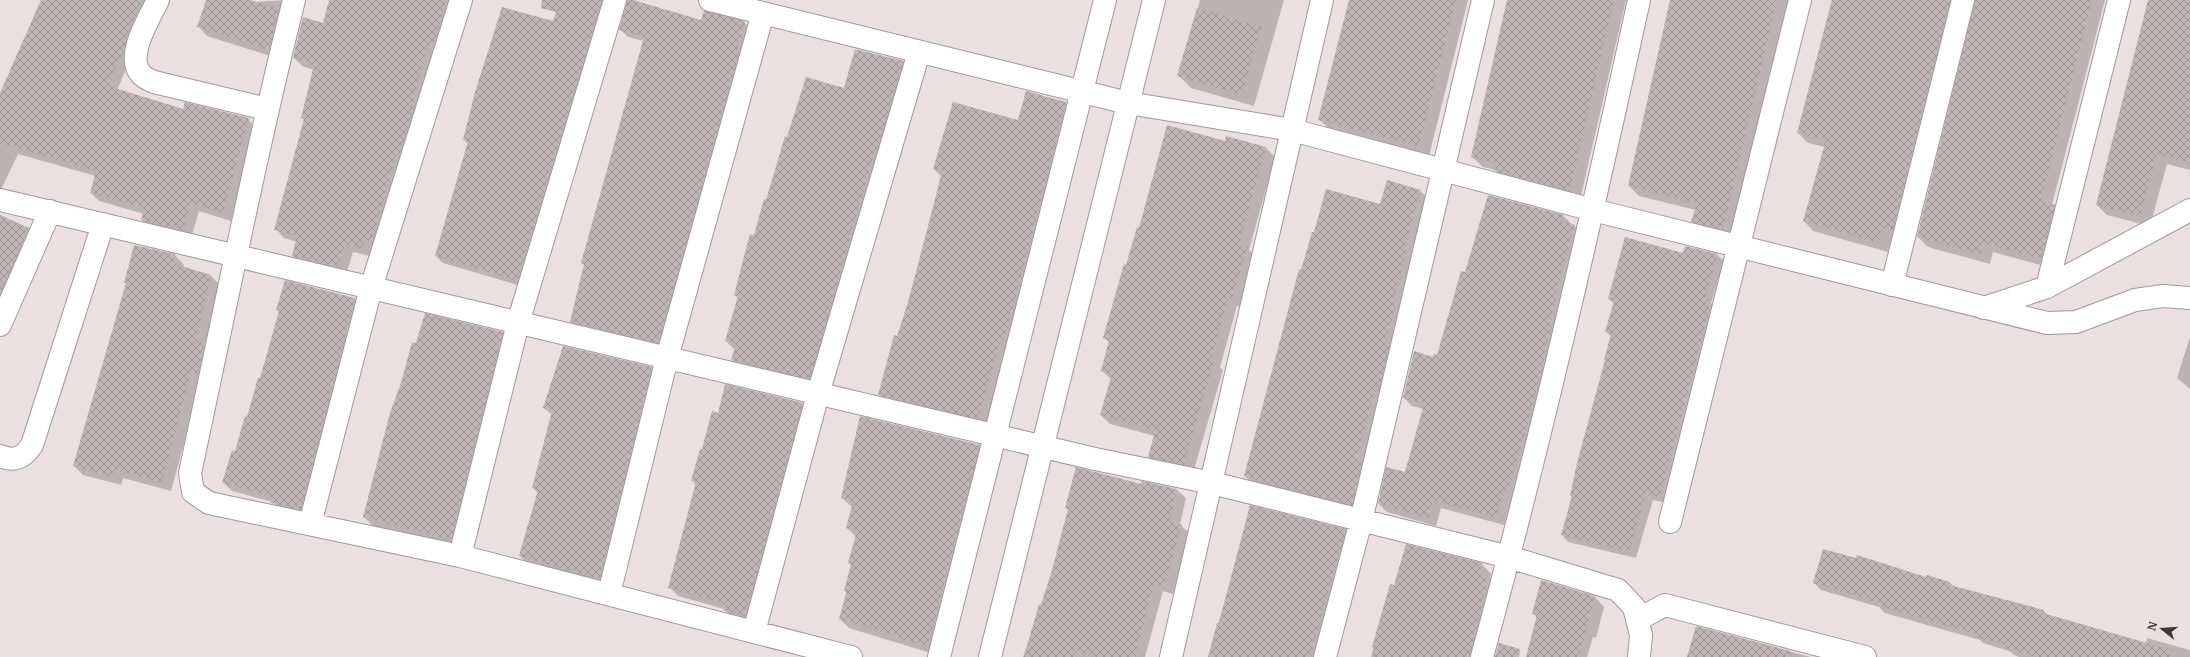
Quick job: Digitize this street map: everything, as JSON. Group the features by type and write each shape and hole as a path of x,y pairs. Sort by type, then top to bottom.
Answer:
{"street":[{"path":"158,0 135,51 136,65 141,75 154,82 267,109"},
{"path":"294,0 267,109 190,473 193,492 209,503 460,556 851,657"},
{"path":"310,524 371,288 461,0"},
{"path":"460,556 518,323 615,0"},
{"path":"710,0 1128,104 1292,130 1444,172 1892,286 2047,323 2076,322 2135,300 2163,296 2190,298"},
{"path":"939,657 1105,0"},
{"path":"990,657 1154,0"},
{"path":"1171,657 1322,0"},
{"path":"1325,657 1361,520 1444,172 1483,0"},
{"path":"1482,657 1509,558 1593,210 1639,0"},
{"path":"1670,522 1800,0"},
{"path":"1892,286 1963,0"},
{"path":"2047,287 2119,0"},
{"path":"609,594 667,358 763,13"},
{"path":"754,632 818,394 919,52"},
{"path":"0,200 995,436 1212,483 1509,558 1618,590 1631,607 1641,635 1638,657"},
{"path":"1984,308 2047,287 2190,210"},
{"path":"0,325 50,211"},
{"path":"0,456 10,460 19,458 26,454 32,445 103,224"},
{"path":"1631,607 1665,604 1865,657"}],"building":[{"path":"41,0 142,0 124,41 126,42 124,50 109,83 116,85 115,88 183,109 185,102 249,118 223,213 191,203 183,230 141,220 144,208 90,193 96,171 0,143 0,93"},
{"path":"206,0 250,0 279,9 269,50 197,27"},
{"path":"329,0 446,0 434,44 429,43 413,100 416,101 399,156 396,155 372,242 365,239 362,249 345,244 338,267 292,256 297,236 274,230 304,119 301,118 314,65 293,58 303,17 323,23"},
{"path":"542,0 602,0 517,281 435,256 468,141 463,140 475,92 502,7 553,21 556,12 541,8"},
{"path":"627,0 633,0 701,20 704,10 745,21 737,52 739,53 658,343 570,322 584,264 581,263 644,37 619,30"},
{"path":"1349,0 1456,0 1419,146 1318,120"},
{"path":"1507,0 1614,0 1570,191 1495,171 1497,163 1471,157"},
{"path":"1670,0 1777,0 1723,230 1691,222 1697,203 1628,186"},
{"path":"1832,0 1950,0 1893,230 1882,228 1878,243 1803,221 1826,140 1797,133"},
{"path":"1975,0 2092,0 2041,201 2055,205 2041,259 1983,243 1980,254 1917,237"},
{"path":"2148,0 2190,0 2190,163 2157,154 2140,216 2096,205"},
{"path":"1197,8 1261,27 1242,95 1177,76"},
{"path":"855,49 903,61 876,154 874,154 810,379 731,360 736,344 725,341 738,296 734,295 742,264 750,234 754,235 764,199 766,200 785,136 787,137 806,77 844,88"},
{"path":"1026,91 1066,102 1015,301 1004,340 1001,339 978,419 878,395 894,335 897,336 908,302 935,200 942,171 933,169 953,102 1018,120"},
{"path":"1167,125 1225,141 1226,136 1266,147 1239,245 1248,247 1232,299 1228,298 1211,360 1214,361 1184,465 1148,457 1155,431 1100,415 1112,374 1101,371 1109,340 1103,338 1124,264 1126,265 1137,227 1139,228"},
{"path":"1387,180 1421,190 1404,249 1407,250 1393,301 1397,302 1385,343 1390,344 1379,391 1375,391 1357,459 1362,461 1352,505 1257,481 1258,480 1244,476 1299,269 1301,270 1312,232 1314,232 1326,189 1380,204"},
{"path":"1488,195 1564,215 1562,221 1575,225 1555,296 1557,296 1550,322 1553,323 1543,356 1545,356 1533,406 1508,491 1504,490 1496,518 1433,500 1428,518 1378,504 1386,467 1405,472 1424,404 1403,398 1414,351 1433,357 1434,354 1437,355 1461,271 1465,272"},
{"path":"0,215 29,228 0,294"},
{"path":"1625,237 1683,253 1685,246 1718,254 1705,298 1709,300 1708,308 1710,308 1660,497 1646,494 1629,552 1561,535 1572,497 1570,496 1577,463 1611,334 1605,332 1614,301 1608,299"},
{"path":"134,245 175,254 175,264 211,275 196,340 205,343 198,374 191,372 162,483 114,469 112,477 73,466 126,283 124,283"},
{"path":"285,280 355,298 301,510 271,503 273,497 222,483 232,450 235,451 245,416 247,417 258,378 260,378 279,311 276,310"},
{"path":"425,313 503,332 451,540 363,517 390,413 401,383 412,342 416,343"},
{"path":"563,346 652,367 600,579 519,556 538,490 532,488 552,411 543,408"},
{"path":"725,384 803,403 745,616 723,610 725,604 668,588 696,482 691,481 700,449 702,449 712,411 718,413"},
{"path":"860,416 980,445 928,646 894,637 895,635 839,619 847,592 844,591 851,564 848,563 857,531 846,528 853,502 841,498"},
{"path":"1076,467 1141,484 1142,481 1177,489 1170,521 1182,525 1164,586 1154,583 1135,657 1097,657 1076,651 1074,657 1024,657 1039,604 1041,605 1052,570 1068,509 1065,508"},
{"path":"1250,505 1346,529 1310,657 1208,657 1217,623 1219,623"},
{"path":"1406,544 1482,563 1479,574 1488,577 1470,657 1372,657 1374,648 1372,647 1390,584 1394,585"},
{"path":"1823,549 1856,558 1857,555 1926,577 1927,575 1950,582 1950,585 2044,610 2043,613 2171,650 2169,657 2036,657 2005,648 2006,645 1974,636 1975,634 1876,605 1877,602 1813,583"},
{"path":"1541,580 1595,596 1579,657 1526,657 1537,615 1532,614"},
{"path":"1696,626 1790,651 1790,657 1687,657"},
{"path":"1499,643 1520,649 1519,657 1495,657"}]}
